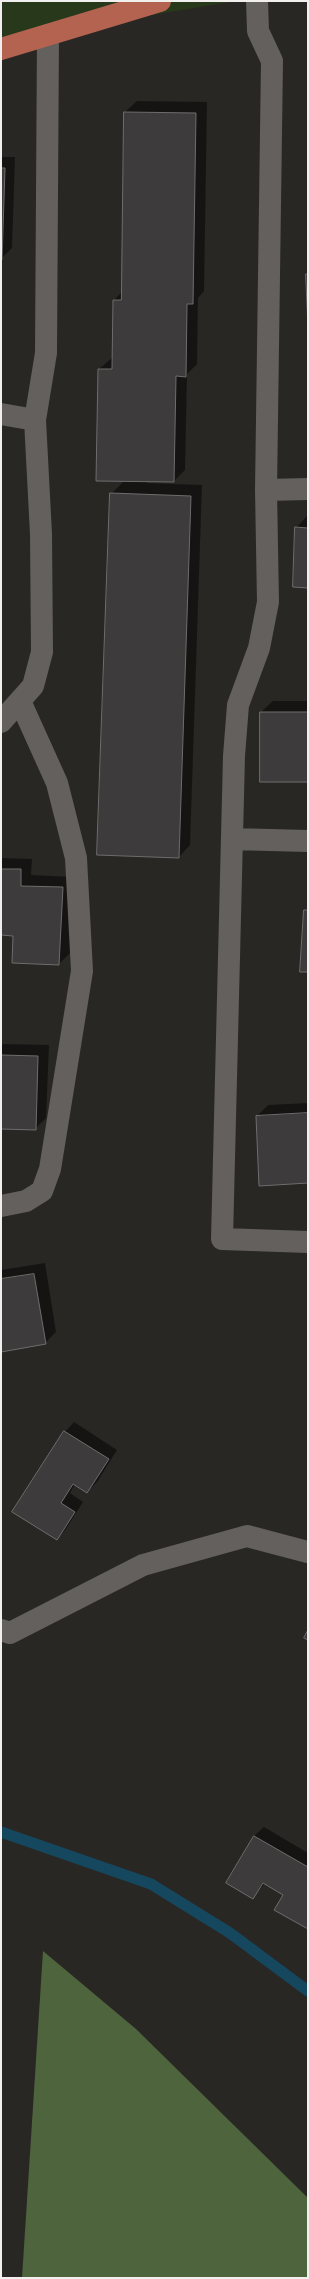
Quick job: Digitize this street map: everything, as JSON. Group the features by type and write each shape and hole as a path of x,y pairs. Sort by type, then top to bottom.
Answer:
{"main road":[{"path":"1,49 160,1"}],"street":[{"path":"257,1 258,30 272,61 266,490 268,602 259,648 238,705 232,839 222,1239 308,1242"},
{"path":"1,722 34,686 42,652 41,534 35,420 46,353 48,262 48,35"},
{"path":"1,414 35,420"},
{"path":"266,490 308,490"},
{"path":"1,1206 26,1201 42,1191 50,1169 82,971 76,858 57,783 20,701"},
{"path":"232,839 308,841"},
{"path":"1,1630 10,1633 143,1565 246,1536 308,1552"}],"green space":[{"path":"1,1 237,1 35,34 1,43"},
{"path":"43,1951 136,2029 308,2198 308,2278 22,2278"}],"building":[{"path":"124,112 196,113 193,304 187,304 186,377 176,376 174,482 96,481 98,369 112,369 113,300 121,300"},
{"path":"1,168 5,168 2,260 1,260"},
{"path":"306,274 308,274 308,326"},
{"path":"110,493 191,496 179,858 97,855"},
{"path":"295,527 308,528 308,588 293,587"},
{"path":"260,712 308,712 308,782 260,782"},
{"path":"1,869 21,869 21,886 63,887 59,965 12,963 13,936 1,935"},
{"path":"304,910 308,910 308,972 300,972"},
{"path":"1,1055 38,1056 36,1130 1,1129"},
{"path":"308,1113 308,1183 259,1186 256,1116"},
{"path":"34,1274 46,1344 1,1352 1,1279"},
{"path":"64,1431 109,1459 87,1493 73,1484 61,1503 75,1512 57,1540 12,1512"},
{"path":"308,1630 308,1640 304,1638"},
{"path":"254,1836 308,1867 308,1929 274,1910 283,1895 263,1883 253,1899 226,1883"}],"waterway":[{"path":"1,1832 151,1884 230,1933 308,1991"}]}
